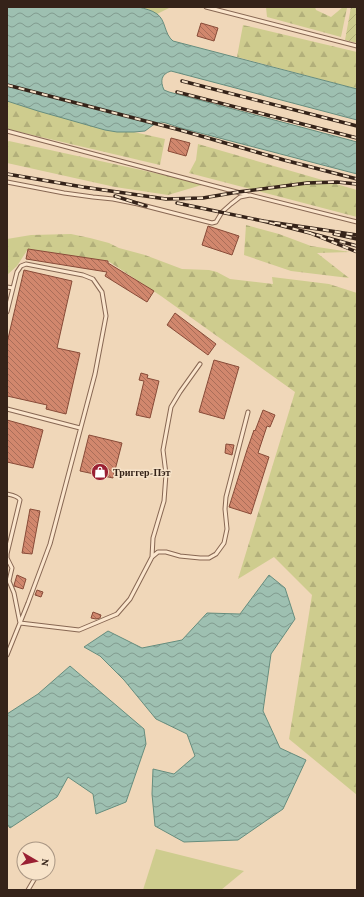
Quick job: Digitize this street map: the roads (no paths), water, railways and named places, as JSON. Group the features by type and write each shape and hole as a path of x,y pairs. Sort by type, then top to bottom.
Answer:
{"lane":[{"path":"206,7 357,46"},
{"path":"7,131 357,222"},
{"path":"7,182 64,193 113,199 138,204 212,223 216,222 222,212 230,204 240,197 250,195"},
{"path":"7,312 17,272 21,266 26,264 83,275 93,279 102,292 106,316 95,374 50,544 7,655"},
{"path":"7,286 13,288"},
{"path":"152,557 153,538 164,501 166,474 163,450 171,407 200,364"},
{"path":"7,409 80,428"},
{"path":"20,623 79,630 117,614 130,599 152,557 158,552 200,558 209,558 216,554 224,543 228,529 225,509 226,497 248,412"},
{"path":"7,494 17,497 20,500 8,546 7,558 12,568 8,580 14,593 20,623"},
{"path":"28,890 33,881"}],"water":[{"path":"7,7 139,7 153,12 160,17 164,23 168,35 173,41 357,89 357,120 171,71 165,74 162,78 164,90 169,92 357,142 357,174 166,123 161,122 153,125 145,131 117,132 105,130 7,101"},
{"path":"269,575 285,588 295,619 271,654 263,711 280,748 306,760 283,809 238,840 184,842 155,826 152,794 153,769 174,774 195,756 187,734 156,719 124,680 100,656 84,647 108,631 142,648 182,640 207,613 240,614"},
{"path":"70,666 144,729 146,744 126,802 96,814 93,794 68,777 57,797 10,828 7,824 7,714 38,694"}],"railway":[{"path":"182,81 357,126"},
{"path":"7,85 180,130 357,179"},
{"path":"177,92 357,138"},
{"path":"7,174 166,199 203,198 307,183 337,182 357,184"},
{"path":"115,196 146,206"},
{"path":"177,203 263,221"},
{"path":"310,233 263,221 311,228"},
{"path":"311,228 357,235"},
{"path":"357,246 310,233 357,252"},
{"path":"334,234 357,239"}],"place":[{"name":"Триггер-Пэт","path":"100,472"}]}
